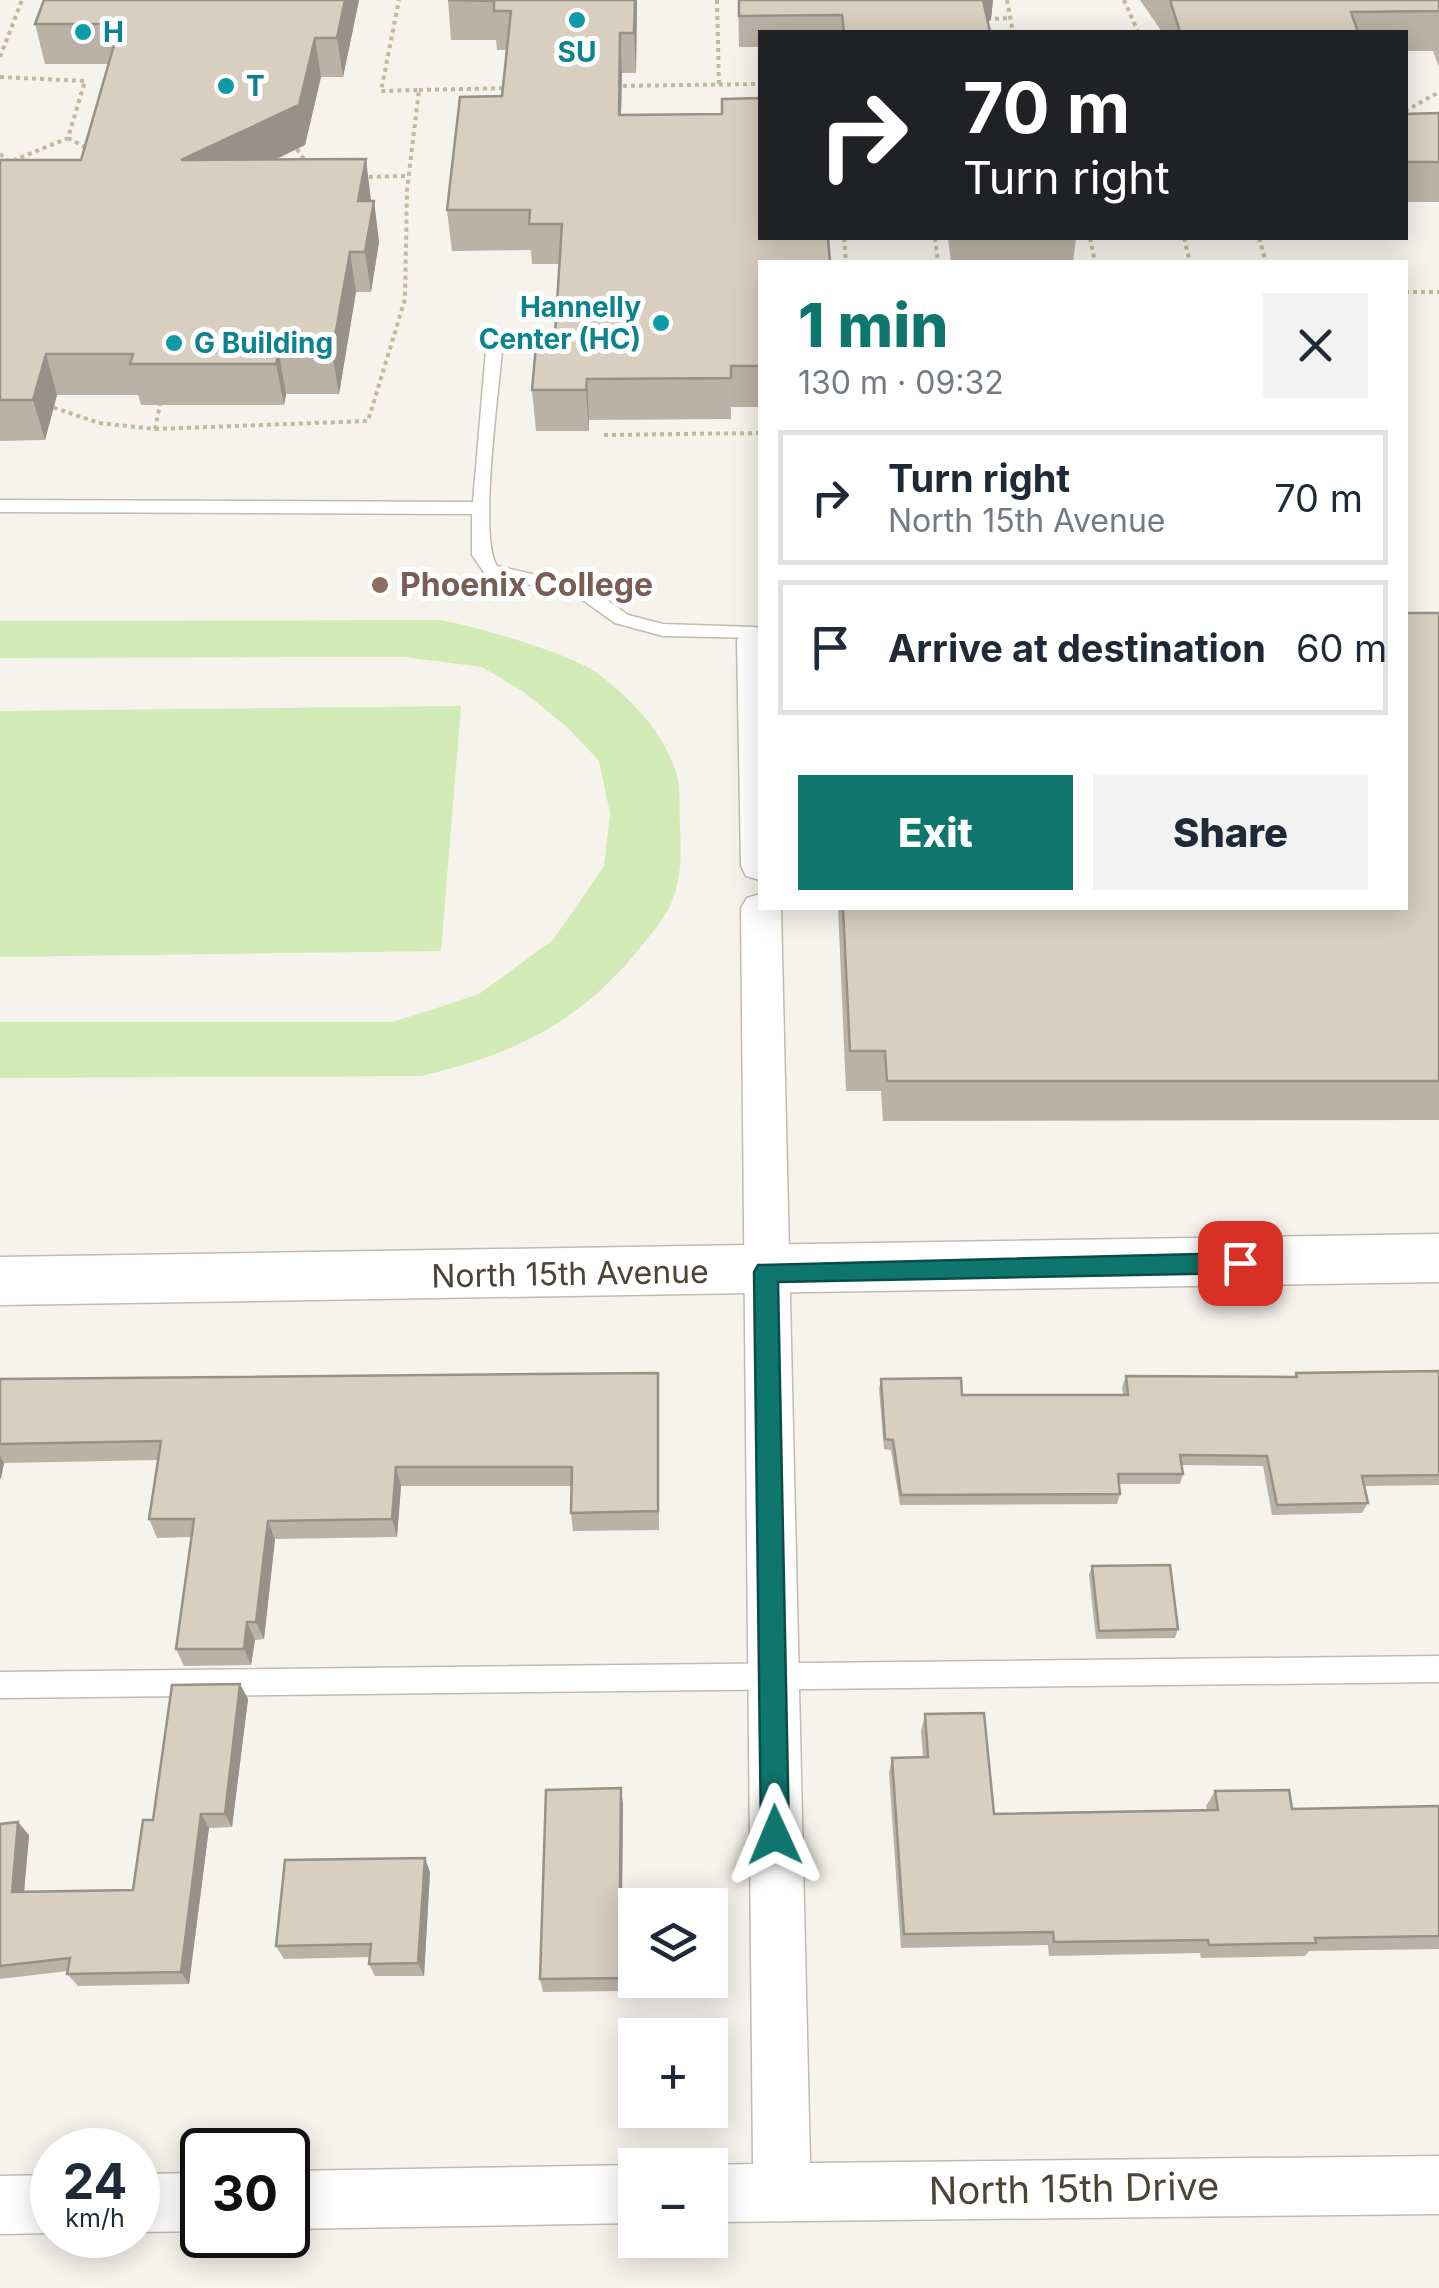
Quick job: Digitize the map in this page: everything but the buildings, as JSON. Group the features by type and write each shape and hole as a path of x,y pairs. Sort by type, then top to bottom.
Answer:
{"street":[{"path":"755,636 758,774"},
{"path":"761,910 782,2192"},
{"name":"North 15th Avenue","path":"0,1281 766,1272 1439,1258"},
{"name":"North 15th Drive","path":"728,2193 1439,2185"},
{"path":"310,2200 618,2194"},
{"path":"0,2205 30,2204"}],"lane":[{"path":"494,350 481,508 481,555 491,570 502,576 583,591 622,619 663,630 755,636"},
{"path":"0,506 481,508"},
{"path":"0,1685 1439,1669"}],"path":[{"path":"0,57 22,0"},
{"path":"399,0 381,91 514,88"},
{"path":"717,0 718,84"},
{"path":"1007,0 1013,30"},
{"path":"1124,0 1137,30"},
{"path":"985,19 1010,18"},
{"path":"0,77 85,81 68,138"},
{"path":"611,86 758,84"},
{"path":"27,405 47,404 94,424 156,430 368,422 405,299 409,176 419,90"},
{"path":"1408,109 1439,92"},
{"path":"68,138 102,156"},
{"path":"0,165 68,138"},
{"path":"297,149 310,168"},
{"path":"0,154 10,162"},
{"path":"354,178 409,176"},
{"path":"1408,292 1439,292"},
{"path":"156,430 160,405"},
{"path":"604,435 758,433"}],"green space":[{"path":"439,620 521,641 584,665 633,704 670,757 680,798 676,890 658,925 616,975 568,1016 515,1046 421,1076 0,1078 0,1022 392,1022 479,994 553,940 604,866 610,813 599,761 568,728 524,692 482,667 404,657 0,658 0,621"},
{"path":"461,706 441,951 0,957 0,711"}],"place":[{"name":"SU","path":"577,20"},
{"name":"H","path":"83,32"},
{"name":"T","path":"226,86"},
{"name":"Hannelly Center (HC)","path":"661,323"},
{"name":"G Building","path":"174,343"},
{"name":"Phoenix College","path":"380,585"}],"route":[{"path":"775,1835 766,1272 1240,1263"}]}
